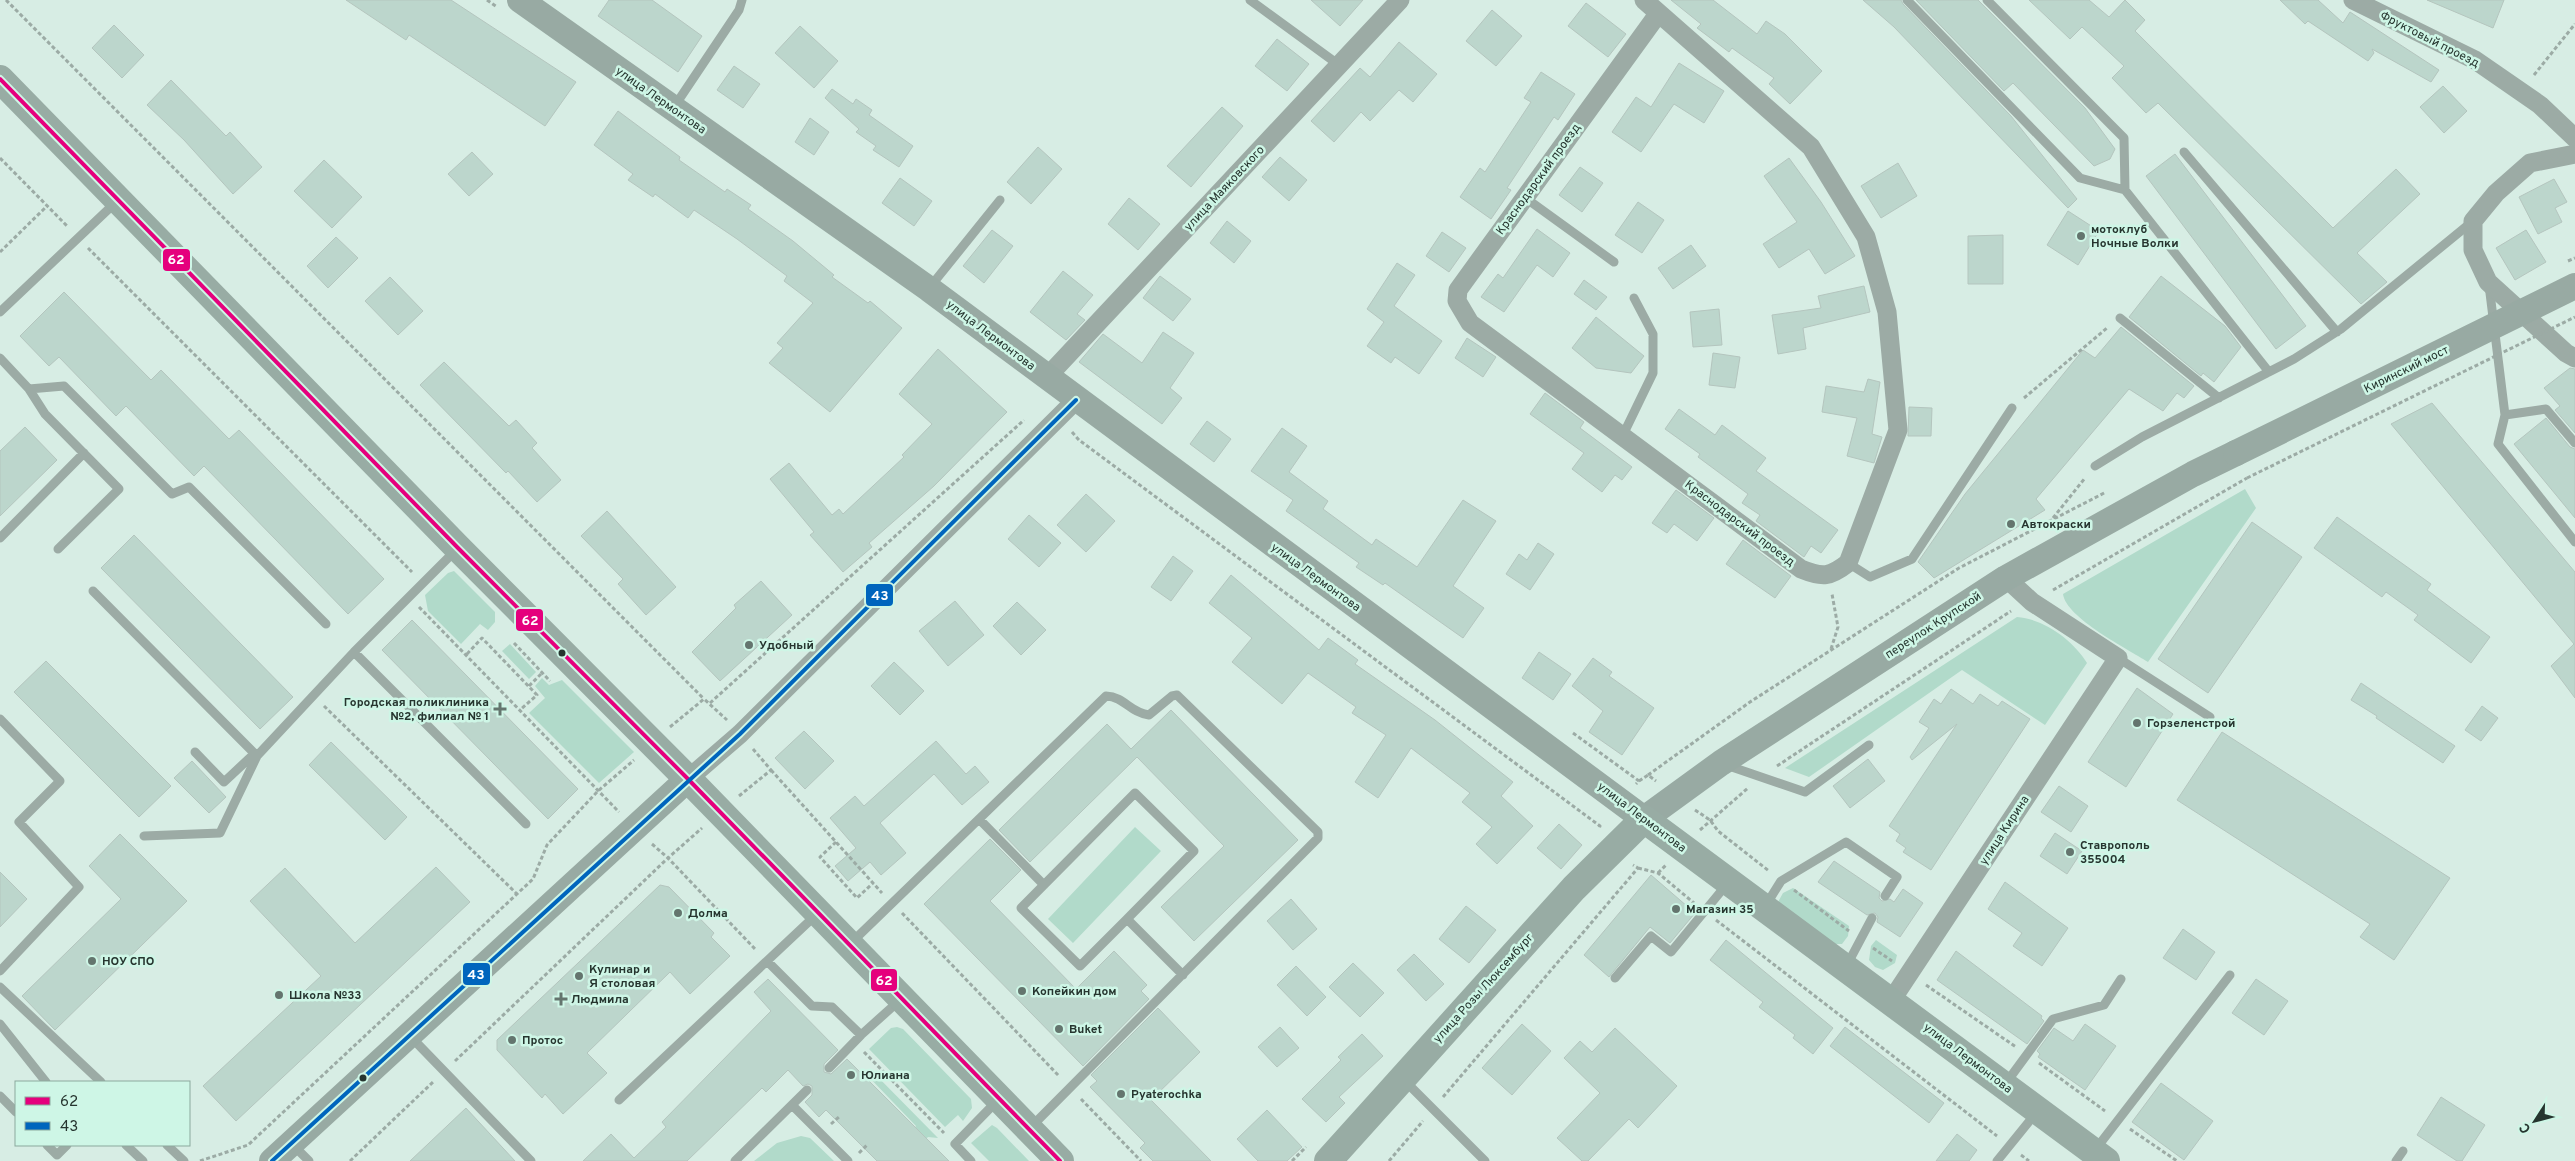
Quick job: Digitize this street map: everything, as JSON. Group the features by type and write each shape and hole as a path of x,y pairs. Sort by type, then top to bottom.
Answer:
{"main road":[{"path":"0,80 119,199 458,548 688,779 817,914 1060,1161"},
{"name":"улица Лермонтова","path":"1644,819 2100,1156"},
{"name":"улица Розы Люксембург","path":"1328,1161 1401,1078 1611,851 1644,819"}],"street":[{"name":"улица Маяковского","path":"1047,377 1400,0"},
{"path":"1644,0 1811,147 1866,236 1888,312 1898,430 1848,563 1835,573 1818,576"},
{"name":"Фруктовый проезд","path":"2353,0 2475,60 2540,105 2575,138"},
{"name":"улица Лермонтова","path":"512,6 673,109 929,289 1047,377 1068,408 1644,819"},
{"name":"Краснодарский проезд","path":"1658,14 1458,290 1457,301 1470,323 1801,569 1818,576"},
{"path":"2575,154 2530,163 2496,193 2473,221 2474,250 2488,282 2566,354 2575,358"},
{"name":"Киринский мост","path":"2236,453 2575,286"},
{"path":"272,1161 300,1152 410,1035 688,779 740,734 1068,408"},
{"name":"переулок Крупской","path":"1644,819 1721,763 2006,578 2193,474 2236,453"},
{"path":"2006,578 2032,602 2118,658"},
{"name":"улица Кирина","path":"1891,1001 2118,658"}],"lane":[{"path":"673,109 740,10 742,0"},
{"path":"1250,0 1339,65"},
{"path":"1907,0 2080,178 2125,190 2269,372"},
{"path":"1988,0 2124,138 2125,190"},
{"path":"2184,152 2337,332"},
{"path":"1524,197 1614,262"},
{"path":"0,312 119,199"},
{"path":"929,289 1000,200"},
{"path":"2095,466 2142,437 2269,372 2337,332 2473,221"},
{"path":"2488,282 2505,415 2498,444 2575,542"},
{"path":"1623,435 1653,373 1653,334 1634,298"},
{"path":"2120,318 2218,398"},
{"path":"0,358 29,388 45,414 119,489 58,549"},
{"path":"29,388 64,386 172,494 189,487 326,624"},
{"path":"1848,563 1870,577 1912,558 2012,408"},
{"path":"2505,415 2546,409 2575,443"},
{"path":"0,538 84,453"},
{"path":"194,752 224,782 256,754 458,548"},
{"path":"93,592 256,754"},
{"path":"354,652 526,824"},
{"path":"2118,658 2210,717"},
{"path":"848,945 1106,696 1117,696 1137,713 1149,715 1172,696 1178,695 1318,832 1318,838 1028,1130"},
{"path":"0,719 60,781 20,822 79,887 0,971"},
{"path":"1721,763 1805,792 1869,745"},
{"path":"144,836 220,833 256,754"},
{"path":"1135,793 1194,851 1127,919 1080,966 1021,908 1135,793"},
{"path":"979,819 1044,885"},
{"path":"1764,908 1781,881 1846,842 1897,877 1885,896"},
{"path":"1615,978 1651,936 1671,952 1729,882"},
{"path":"619,1100 817,914"},
{"path":"1845,967 1872,918"},
{"path":"1127,919 1183,975"},
{"path":"767,961 812,1006 832,1007 858,1039"},
{"path":"2100,1156 2230,975"},
{"path":"2004,1085 2053,1019 2104,1005 2121,979"},
{"path":"0,987 100,1081"},
{"path":"830,1068 858,1039 901,1000"},
{"path":"1,1026 45,1081"},
{"path":"410,1035 530,1161"},
{"path":"1401,1078 1485,1161"},
{"path":"735,1161 807,1090"},
{"path":"0,1096 15,1111"},
{"path":"971,1161 955,1144 999,1100"},
{"path":"792,1105 848,1161"},
{"path":"1997,1161 2038,1111"},
{"path":"48,1146 57,1155 66,1146"},
{"path":"127,1146 143,1161"},
{"path":"168,1146 184,1161"},
{"path":"2396,1161 2404,1151"}],"path":[{"path":"6,0 704,699"},
{"path":"487,0 512,6"},
{"path":"2522,92 2575,24"},
{"path":"0,158 423,583"},
{"path":"0,252 47,206"},
{"path":"1658,873 1710,820 1762,776 2004,614 2032,602 2247,478 2575,317"},
{"path":"2012,408 2120,318"},
{"path":"1068,408 1079,440 1600,826 1596,839 1611,851 1638,868 1658,873 1705,912 2029,1161"},
{"path":"710,703 1030,414"},
{"path":"2052,520 2095,466"},
{"path":"1648,775 1750,702 1959,568 2112,488"},
{"path":"1818,576 1832,595 1834,603 1838,627 1831,650"},
{"path":"199,1161 248,1145 533,878 547,845 598,791 467,654 409,597"},
{"path":"467,654 482,638 537,695 520,710"},
{"path":"514,644 550,681"},
{"path":"528,686 543,672"},
{"path":"313,696 517,894"},
{"path":"771,770 873,883 1141,1161"},
{"path":"836,842 820,857 857,898 873,883"},
{"path":"350,1161 668,858 767,961"},
{"path":"1389,1161 1638,868"},
{"path":"858,1039 955,1144"}],"green space":[{"path":"2245,489 2256,508 2148,662 2086,623 2067,603 2063,594"},
{"path":"454,571 495,612 495,622 488,630 480,624 461,644 428,611 425,595 448,573"},
{"path":"2017,617 2037,622 2057,632 2074,646 2087,663 2045,725 1962,670 1809,777 1785,768"},
{"path":"510,644 536,672 529,679 502,651"},
{"path":"542,678 549,685 562,680 634,752 599,783 529,713 545,698 535,686"},
{"path":"1135,827 1161,851 1073,943 1048,919"},
{"path":"1793,888 1849,926 1848,936 1842,944 1831,944 1778,902 1783,893"},
{"path":"1876,940 1897,955 1895,963 1883,970 1875,967 1869,960 1871,946"},
{"path":"891,1028 903,1029 971,1099 972,1108 963,1121 958,1115 945,1127 869,1049"},
{"path":"870,1069 938,1138 928,1137 924,1141 913,1130 916,1126 866,1074"},
{"path":"992,1125 1029,1161 989,1161 971,1143"},
{"path":"801,1136 810,1138 834,1161 754,1161 777,1143"}],"building":[{"path":"346,0 451,0 576,82 545,126 409,35 406,40"},
{"path":"609,0 652,0 702,36 678,72 598,16"},
{"path":"1311,0 1363,0 1340,26"},
{"path":"1671,0 1713,0 1757,34 1766,21 1785,34 1822,71 1790,104 1769,84 1774,78 1732,48 1729,52 1697,28 1701,24"},
{"path":"1863,0 1901,0 2011,116 2077,199 2068,208 1894,27"},
{"path":"1916,0 1978,0 2085,108 2115,149 2110,159 2094,166 2013,83 2004,91"},
{"path":"2029,0 2089,0 2109,17 2125,0 2145,20 2135,31 2333,228 2396,169 2420,194 2357,253 2387,282 2361,304 2158,103 2146,113 2112,78 2124,66 2082,27 2070,39"},
{"path":"2280,0 2318,0 2343,23 2350,12 2439,70 2431,82 2372,49 2374,53 2368,61 2308,21 2305,24"},
{"path":"2427,0 2504,0 2493,28"},
{"path":"1586,3 1626,34 1608,57 1568,26"},
{"path":"1492,10 1522,36 1496,66 1466,41"},
{"path":"114,25 144,55 122,78 92,48"},
{"path":"800,26 838,61 814,88 775,53"},
{"path":"1277,39 1309,64 1287,91 1255,66"},
{"path":"1399,42 1437,74 1413,102 1399,90 1370,121 1361,112 1334,142 1311,121 1360,68 1370,77"},
{"path":"1679,63 1724,91 1704,123 1674,104 1641,152 1612,132 1636,97 1651,107"},
{"path":"734,66 760,84 743,108 717,90"},
{"path":"1541,72 1575,94 1558,120 1554,117 1507,188 1511,190 1491,219 1460,197 1480,168 1485,172 1531,102 1524,98"},
{"path":"171,80 226,136 230,132 262,167 233,194 184,140 147,105"},
{"path":"2443,86 2467,111 2444,133 2420,107"},
{"path":"832,89 853,104 856,99 872,110 869,115 913,146 899,167 873,150 876,146 856,132 859,129 825,98"},
{"path":"1222,107 1243,126 1191,187 1167,166"},
{"path":"618,111 680,157 679,160 725,192 727,189 751,205 748,209 793,241 834,275 832,277 868,303 870,301 902,328 830,412 769,363 783,348 777,343 813,303 784,281 787,276 694,210 688,218 655,194 653,197 628,180 633,174 594,145"},
{"path":"810,118 829,132 814,155 795,142"},
{"path":"1038,147 1062,169 1031,204 1007,182"},
{"path":"472,152 493,174 469,196 448,174"},
{"path":"2175,154 2306,326 2276,349 2146,176"},
{"path":"1280,157 1307,180 1289,201 1262,177"},
{"path":"1789,158 1821,202 1855,256 1825,274 1809,249 1779,268 1763,244 1797,222 1764,176"},
{"path":"324,160 362,197 332,228 294,191"},
{"path":"1898,163 1917,196 1881,218 1861,186"},
{"path":"1580,167 1603,183 1582,212 1559,195"},
{"path":"900,178 932,201 914,226 882,203"},
{"path":"2554,179 2567,202 2555,208 2562,222 2538,234 2519,197"},
{"path":"1129,198 1160,224 1138,250 1108,224"},
{"path":"1638,202 1664,220 1642,253 1615,235"},
{"path":"2068,211 2099,231 2078,265 2047,245"},
{"path":"1227,221 1251,241 1234,263 1210,243"},
{"path":"1537,229 1570,253 1553,277 1537,265 1504,312 1481,297 1498,274 1503,278"},
{"path":"992,230 1013,246 984,283 963,266"},
{"path":"2526,230 2546,262 2515,280 2496,248"},
{"path":"1442,232 1466,248 1449,272 1426,256"},
{"path":"2003,235 2003,284 1968,284 1968,236"},
{"path":"336,237 358,258 328,288 307,266"},
{"path":"1691,245 1706,266 1673,289 1658,268"},
{"path":"1397,263 1415,275 1394,306 1442,341 1419,374 1395,357 1391,363 1367,346 1384,322 1367,309"},
{"path":"1063,271 1093,295 1077,314 1085,320 1066,340 1030,312"},
{"path":"1160,276 1191,299 1173,321 1143,298"},
{"path":"2161,276 2225,326 2241,347 2214,382 2203,373 2201,376 2129,317"},
{"path":"390,277 423,311 398,335 365,301"},
{"path":"1584,280 1607,297 1596,310 1574,294"},
{"path":"1864,286 1870,312 1803,328 1806,349 1778,354 1772,315 1821,308 1818,296"},
{"path":"64,292 151,380 161,370 229,439 239,430 384,579 348,614 204,466 194,476 126,406 116,416 59,357 49,366 20,336"},
{"path":"1719,309 1722,345 1693,347 1690,312"},
{"path":"1596,317 1644,356 1631,373 1596,368 1572,348"},
{"path":"2121,327 2194,386 2184,398 2177,393 2163,411 2129,389 2036,499 2045,510 1934,578 1918,562 1965,494 2083,350 2095,358"},
{"path":"1163,332 1194,353 1170,388 1182,398 1162,424 1079,362 1103,334 1142,363"},
{"path":"1467,338 1496,357 1483,377 1455,358"},
{"path":"938,349 1007,412 934,486 869,543 872,547 843,572 810,535 814,532 770,479 789,463 832,515 839,509 843,514 904,457 902,455 932,424 899,394"},
{"path":"1713,353 1740,357 1735,388 1709,385"},
{"path":"444,362 509,426 516,420 537,443 532,448 561,480 537,502 420,385"},
{"path":"2570,368 2575,369 2575,433 2555,410 2560,406 2544,388"},
{"path":"1868,379 1880,382 1872,434 1882,437 1874,463 1847,456 1857,418 1822,412 1826,386 1864,392"},
{"path":"1545,393 1584,422 1580,428 1632,467 1622,480 1615,475 1602,492 1572,469 1584,453 1530,414"},
{"path":"2432,403 2575,572 2575,698 2551,666 2574,644 2391,424"},
{"path":"1909,407 1932,408 1931,436 1908,436"},
{"path":"1679,409 1715,435 1722,425 1766,458 1756,471 1838,530 1821,553 1811,546 1804,557 1756,521 1760,515 1742,503 1748,494 1698,457 1700,454 1665,429"},
{"path":"2546,418 2570,447 2575,449 2575,518 2514,444"},
{"path":"1207,421 1231,439 1214,462 1190,444"},
{"path":"25,427 57,460 0,516 0,451"},
{"path":"1282,428 1307,446 1289,472 1328,501 1323,509 1372,545 1376,539 1417,567 1463,500 1496,521 1453,586 1484,608 1463,638 1385,583 1383,585 1356,567 1359,563 1286,511 1293,500 1251,471"},
{"path":"1676,490 1714,518 1697,541 1674,524 1667,533 1652,523"},
{"path":"1086,494 1115,521 1086,552 1057,525"},
{"path":"607,511 676,587 646,615 618,584 623,579 581,536"},
{"path":"1029,515 1061,543 1039,567 1008,539"},
{"path":"2337,517 2431,584 2427,590 2490,637 2471,663 2414,620 2418,615 2386,592 2382,597 2314,548"},
{"path":"2252,522 2302,557 2208,693 2158,659"},
{"path":"134,535 293,697 260,729 101,568"},
{"path":"1743,540 1791,576 1775,598 1726,564"},
{"path":"1538,543 1554,554 1530,590 1506,574 1519,554 1527,560"},
{"path":"1173,556 1193,571 1171,601 1151,587"},
{"path":"1231,575 1319,650 1328,638 1358,660 1355,664 1435,720 1513,782 1501,796 1533,826 1497,864 1476,844 1492,827 1462,802 1470,793 1411,748 1378,798 1355,782 1386,735 1352,713 1356,707 1308,673 1282,704 1232,662 1252,638 1209,603"},
{"path":"761,581 792,615 720,681 692,652 736,608 734,605"},
{"path":"955,601 984,635 948,666 919,631"},
{"path":"1017,602 1046,630 1021,655 993,626"},
{"path":"412,620 578,789 548,819 382,650"},
{"path":"1539,652 1571,674 1553,700 1522,678"},
{"path":"1593,658 1612,672 1609,676 1654,708 1622,755 1589,732 1603,711 1572,686"},
{"path":"46,661 171,786 139,817 14,692"},
{"path":"894,662 924,691 900,715 871,686"},
{"path":"2361,683 2455,746 2443,763 2351,700"},
{"path":"2137,688 2173,714 2126,787 2088,762"},
{"path":"1951,689 1973,704 1980,694 1998,706 2002,701 2030,719 1931,870 1903,852 1906,848 1896,841 1900,834 1889,826 1957,724 1912,760 1910,757 1929,728 1919,722 1934,699 1941,704"},
{"path":"2482,706 2498,718 2481,741 2465,730"},
{"path":"1171,710 1298,840 1194,941 1161,907 1224,846 1137,757 1030,862 999,830 1107,724 1131,749"},
{"path":"804,731 834,761 805,789 775,758"},
{"path":"2222,732 2450,878 2394,960 2360,937 2370,924 2177,800"},
{"path":"936,741 966,774 975,766 989,782 962,805 934,774 880,823 906,853 881,875 870,862 848,881 835,866 856,848 830,818 855,796 864,806"},
{"path":"331,742 407,817 385,840 309,765"},
{"path":"1868,759 1885,781 1850,808 1833,786"},
{"path":"192,761 226,797 209,813 174,778"},
{"path":"2059,786 2088,806 2071,832 2041,812"},
{"path":"1559,824 1582,845 1561,869 1537,848"},
{"path":"2055,833 2082,851 2067,874 2040,856"},
{"path":"120,834 187,901 55,1030 22,996 121,899 89,866"},
{"path":"990,839 1021,870 990,901 1076,989 1114,951 1147,985 1141,991 1149,999 1083,1066 924,904"},
{"path":"1834,861 1880,892 1879,898 1882,901 1890,899 1894,902 1903,889 1923,903 1900,937 1877,922 1878,917 1875,913 1867,915 1818,882"},
{"path":"436,867 470,902 236,1121 203,1086 321,976 250,901 285,868 355,943"},
{"path":"0,872 27,899 0,927"},
{"path":"1651,875 1695,913 1670,943 1650,927 1609,977 1584,955"},
{"path":"2005,882 2068,928 2042,966 2013,946 2022,933 1988,909"},
{"path":"660,885 669,887 714,933 711,937 730,956 690,994 670,972 587,1053 607,1073 563,1114 545,1094 542,1098 497,1050 497,1040"},
{"path":"1291,899 1317,929 1293,950 1267,921"},
{"path":"1466,906 1496,930 1469,963 1439,939"},
{"path":"2183,929 2215,952 2196,980 2163,958"},
{"path":"1726,940 1833,1028 1813,1054 1793,1038 1795,1035 1759,1007 1763,1002 1710,960"},
{"path":"1956,951 2042,1016 2041,1018 2044,1021 2027,1044 1937,980"},
{"path":"1414,954 1444,984 1426,1001 1397,970"},
{"path":"1353,963 1384,993 1360,1017 1329,987"},
{"path":"1296,966 1326,997 1307,1016 1277,985"},
{"path":"768,979 838,1050 824,1064 824,1072 831,1074 847,1059 949,1161 877,1161 826,1110 819,1117 805,1102 812,1095 812,1086 808,1084 803,1086 788,1070 766,1092 762,1088 687,1161 583,1161 611,1134 634,1158 666,1127 662,1122 771,1011 754,992"},
{"path":"2256,979 2288,1001 2264,1035 2232,1013"},
{"path":"1158,1008 1200,1052 1151,1100 1211,1161 1153,1161 1140,1148 1145,1143 1090,1087 1097,1081 1091,1075"},
{"path":"1522,1024 1551,1051 1512,1095 1482,1068"},
{"path":"2085,1024 2116,1046 2085,1090 2038,1057 2040,1054 2037,1051 2054,1028 2073,1041"},
{"path":"1280,1027 1299,1048 1277,1067 1258,1047"},
{"path":"1845,1027 1944,1103 1929,1123 1830,1046"},
{"path":"1615,1028 1677,1086 1638,1128 1629,1119 1588,1161 1582,1161 1557,1138 1600,1093 1564,1058 1580,1041 1592,1052"},
{"path":"1362,1034 1383,1056 1339,1097 1345,1103 1326,1122 1302,1099 1341,1060 1338,1057"},
{"path":"2161,1083 2213,1121 2184,1160 2132,1122"},
{"path":"2441,1097 2485,1125 2462,1161 2457,1161 2417,1135"},
{"path":"466,1108 515,1161 410,1161"},
{"path":"1267,1110 1302,1147 1287,1161 1258,1161 1237,1139"},
{"path":"1957,1134 1977,1150 1969,1161 1936,1161"}],"transit line":[{"name":"62","path":"0,79 458,548 688,779 1060,1161"},
{"name":"43","path":"272,1161 740,734 1076,400"}],"place":[{"name":"мотоклуб Ночные Волки","path":"2081,236"},
{"name":"Автокраски","path":"2011,524"},
{"name":"Удобный","path":"749,645"},
{"name":"Городская поликлиника №2, филиал № 1","path":"500,709"},
{"name":"Горзеленстрой","path":"2137,723"},
{"name":"Ставрополь 355004","path":"2070,852"},
{"name":"Магазин 35","path":"1676,909"},
{"name":"Долма","path":"678,913"},
{"name":"НОУ СПО","path":"92,961"},
{"name":"Кулинар и Я столовая","path":"579,976"},
{"name":"Копейкин дом","path":"1022,991"},
{"name":"Школа №33","path":"279,995"},
{"name":"Людмила","path":"561,999"},
{"name":"Buket","path":"1059,1029"},
{"name":"Протос","path":"512,1040"},
{"name":"Юлиана","path":"851,1075"},
{"name":"Pyaterochka","path":"1121,1094"}]}
